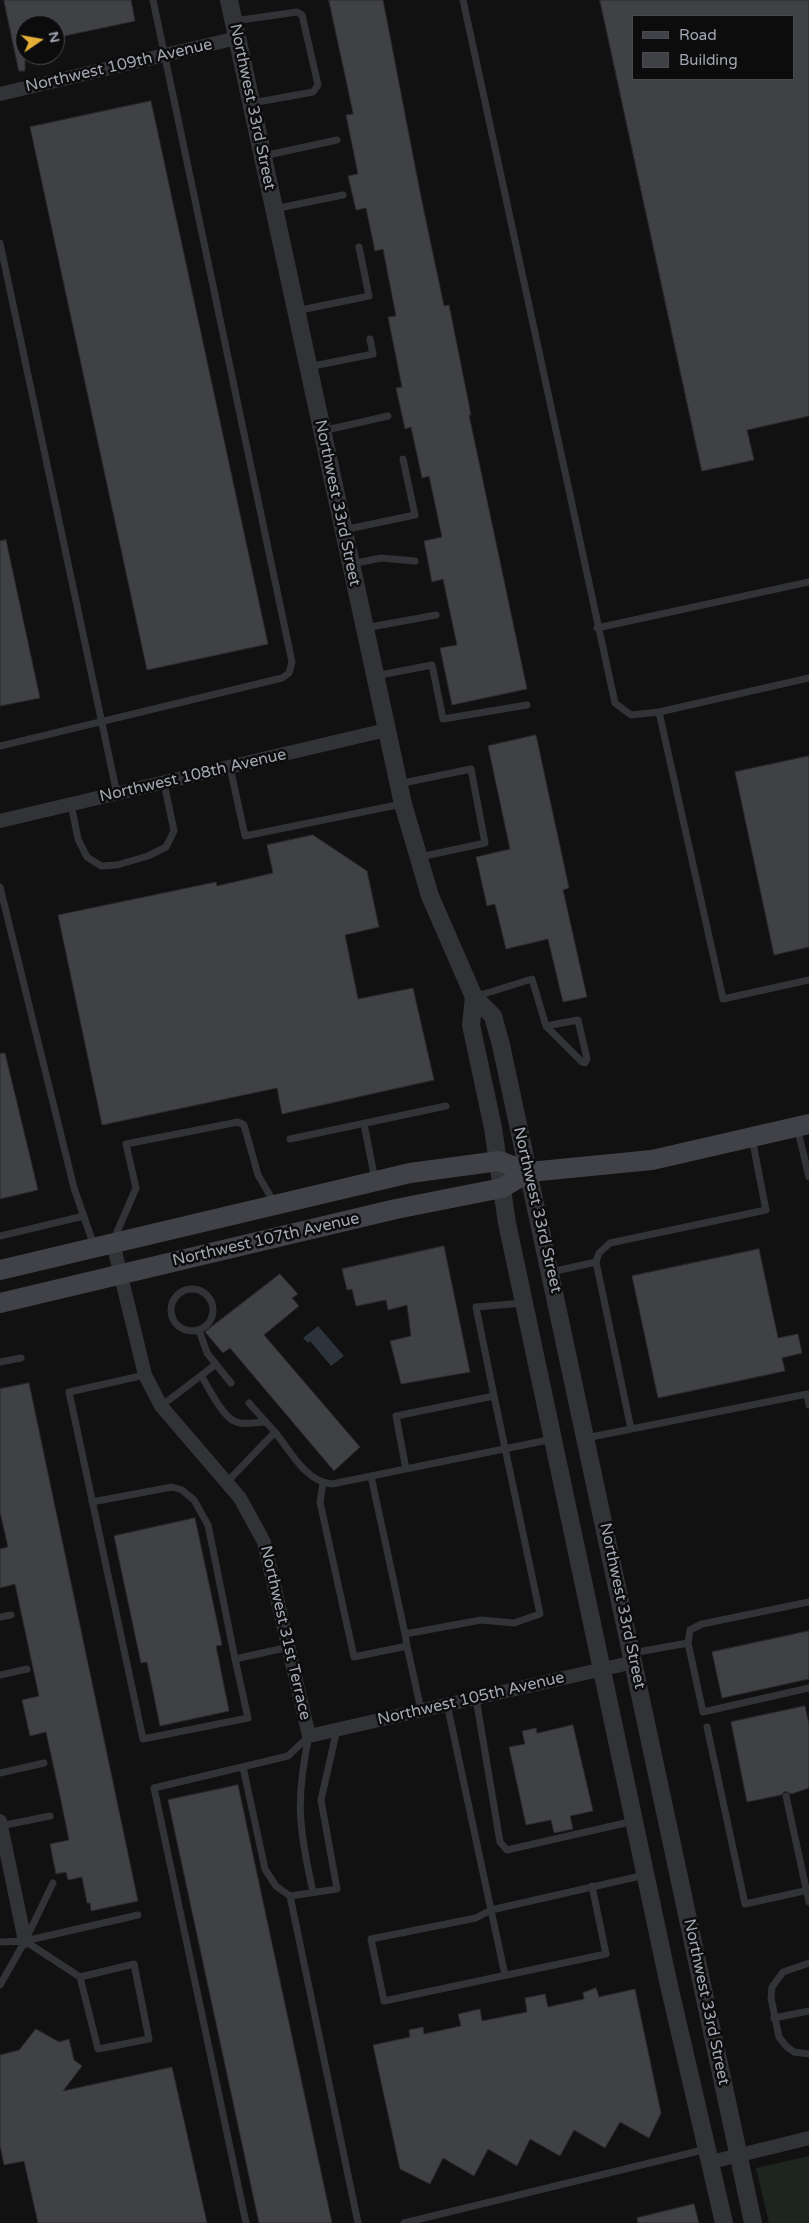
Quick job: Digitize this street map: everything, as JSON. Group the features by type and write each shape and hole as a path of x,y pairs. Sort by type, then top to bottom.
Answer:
{"main road":[{"name":"Northwest 107th Avenue","path":"0,1270 375,1180 428,1170 499,1162 529,1172 652,1160 803,1125"},
{"name":"Northwest 107th Avenue","path":"0,1303 405,1207 502,1188 529,1172"}],"street":[{"name":"Northwest 33rd Street","path":"229,0 402,804 430,896 474,997 493,1016 495,1023 551,1272 753,2223"},
{"name":"Northwest 109th Avenue","path":"0,94 237,38"},
{"name":"Northwest 108th Avenue","path":"0,821 386,730"},
{"name":"Northwest 33rd Street","path":"474,997 471,1025 499,1162 502,1188 524,1302 634,1821 724,2223"},
{"name":"Northwest 31st Terrace","path":"113,1243 146,1375 161,1406 249,1511 264,1542 309,1736"},
{"name":"Northwest 105th Avenue","path":"309,1736 602,1669 633,1658"},
{"path":"0,1825 25,1941"},
{"path":"709,2155 739,2156 809,2138"}],"lane":[{"path":"0,746 282,678 289,672 292,662 153,0"},
{"path":"464,0 597,628 615,703 631,716 660,712 809,678"},
{"path":"234,21 297,12 302,15 318,85 313,92 251,104"},
{"path":"262,156 337,140"},
{"path":"274,210 343,195"},
{"path":"0,243 117,794"},
{"path":"296,311 369,296 359,246"},
{"path":"308,367 372,354 370,339"},
{"path":"322,431 388,416"},
{"path":"343,530 415,515 403,460"},
{"path":"350,564 381,558 415,562"},
{"path":"597,628 809,582"},
{"path":"364,628 436,615"},
{"path":"374,676 432,665 443,719 527,705"},
{"path":"660,712 723,998 809,980"},
{"path":"230,767 246,836 402,804"},
{"path":"398,784 470,769 485,843 417,858"},
{"path":"71,804 78,838 87,857 101,866 117,865 148,856 166,846 174,831 164,783"},
{"path":"0,887 74,1188 92,1240 113,1243 136,1188 126,1144 238,1122 244,1125 258,1175 275,1204"},
{"path":"474,997 532,979 546,1026 585,1063 587,1059 578,1020 546,1026"},
{"path":"290,1139 446,1106"},
{"path":"364,1124 375,1180"},
{"path":"803,1125 809,1177"},
{"path":"631,1429 596,1262 599,1253 610,1243 766,1210 752,1138"},
{"path":"0,1236 84,1216"},
{"path":"551,1272 596,1262"},
{"path":"186,1289 200,1290 211,1300 212,1314 210,1321 199,1330 192,1331 180,1327 170,1310 175,1297 186,1289"},
{"path":"405,1634 481,1620 514,1623 540,1614 476,1307 524,1302"},
{"path":"199,1330 207,1353 230,1383"},
{"path":"0,1362 21,1358"},
{"path":"161,1406 215,1365"},
{"path":"92,1502 172,1487 182,1490 194,1500 208,1525 248,1718 143,1739 92,1502 69,1392 146,1375"},
{"path":"202,1376 213,1398 234,1421 247,1423 266,1422"},
{"path":"586,1438 806,1394 809,1405"},
{"path":"406,1469 396,1416 494,1396"},
{"path":"249,1403 309,1474 323,1483 332,1484 553,1439"},
{"path":"226,1483 275,1432"},
{"path":"371,1476 421,1710"},
{"path":"323,1483 320,1502 354,1658 407,1646"},
{"path":"809,1602 702,1624 690,1630 688,1643 703,1712 809,1688"},
{"path":"0,1618 10,1616"},
{"path":"633,1658 644,1653 688,1643"},
{"path":"236,1659 289,1647"},
{"path":"0,1674 27,1669"},
{"path":"476,1698 500,1842 507,1850 634,1821"},
{"path":"447,1704 505,1975"},
{"path":"707,1727 745,1904 808,1890"},
{"path":"290,1896 337,1889 322,1800 337,1729"},
{"path":"246,2223 154,1788 288,1756 309,1736"},
{"path":"309,1736 301,1772 299,1817 313,1892"},
{"path":"0,1773 44,1763"},
{"path":"243,1767 265,1869 276,1886 290,1896 358,2223"},
{"path":"786,1796 808,1890 809,1902"},
{"path":"0,1825 50,1816"},
{"path":"592,1886 606,1954 384,2001 371,1939 476,1918 491,1910 592,1886 646,1875"},
{"path":"0,1985 25,1941 53,1883"},
{"path":"0,1942 25,1941 138,1915"},
{"path":"25,1941 80,1977 98,2049 149,2039 134,1964 80,1977"},
{"path":"809,1963 789,1968 776,1979 772,1987 771,1998 779,2037 794,2052 809,2054"},
{"path":"774,2018 809,2010"},
{"path":"404,2223 709,2155"}],"shaded area":[{"path":"318,1326 344,1356 331,1366 310,1341 308,1343 303,1338"},
{"path":"809,2156 809,2223 769,2223 756,2168"}],"building":[{"path":"4,0 131,0 135,21 65,36 65,15 15,15 15,52"},
{"path":"329,0 383,0 421,197 444,306 449,305 471,415 469,415 527,689 452,705 440,648 457,645 443,579 432,582 424,541 442,537 429,476 422,478 411,427 405,429 396,388 402,387 388,317 396,316 383,249 375,251 366,208 356,210 348,176 358,174 346,115 353,114"},
{"path":"600,0 809,0 809,416 747,430 754,460 702,471"},
{"path":"18,65 25,65 25,71 19,71"},
{"path":"151,101 268,644 147,670 30,127"},
{"path":"6,540 40,698 0,706 0,541"},
{"path":"536,735 569,888 563,890 587,997 563,1002 548,939 506,949 495,904 487,906 476,857 510,849 488,746"},
{"path":"809,756 809,947 774,955 735,772"},
{"path":"313,835 367,871 379,927 345,935 358,999 413,988 434,1080 282,1114 277,1088 102,1125 58,915 216,882 217,886 273,873 267,845"},
{"path":"5,1053 38,1190 0,1199 0,1054"},
{"path":"444,1246 470,1372 401,1384 390,1341 411,1336 407,1305 388,1310 386,1300 356,1306 352,1289 347,1290 342,1269"},
{"path":"759,1249 778,1338 798,1334 802,1353 782,1358 785,1371 658,1398 632,1276"},
{"path":"280,1274 298,1294 292,1298 299,1306 264,1335 360,1447 334,1471 230,1348 223,1353 205,1332"},
{"path":"29,1383 138,1901 91,1911 90,1903 87,1903 82,1877 68,1880 66,1872 56,1874 50,1844 69,1840 46,1732 30,1736 22,1700 39,1696 15,1584 0,1588 0,1549 8,1547 0,1512 0,1389"},
{"path":"195,1518 222,1645 216,1646 229,1711 160,1726 147,1662 141,1663 114,1536"},
{"path":"809,1631 809,1679 722,1698 712,1652"},
{"path":"805,1706 809,1724 809,1788 791,1794 785,1791 781,1795 747,1802 731,1722"},
{"path":"573,1725 593,1811 570,1816 573,1829 554,1833 551,1820 526,1825 509,1747 525,1744 522,1731 536,1728 537,1733"},
{"path":"238,1785 332,2223 259,2223 168,1800"},
{"path":"596,1988 599,1997 635,1989 661,2113 649,2138 620,2122 605,2148 574,2130 560,2156 530,2139 517,2166 488,2149 474,2176 443,2158 430,2184 400,2169 373,2045 410,2037 409,2030 423,2027 424,2034 461,2026 458,2014 480,2009 482,2021 527,2012 525,1998 545,1994 548,2007 584,1999 583,1993"},
{"path":"36,2029 59,2042 69,2039 74,2060 82,2066 63,2091 172,2067 207,2223 38,2223 24,2161 4,2165 0,2145 0,2055 19,2050"},
{"path":"694,2204 699,2223 638,2223 637,2218"}]}
